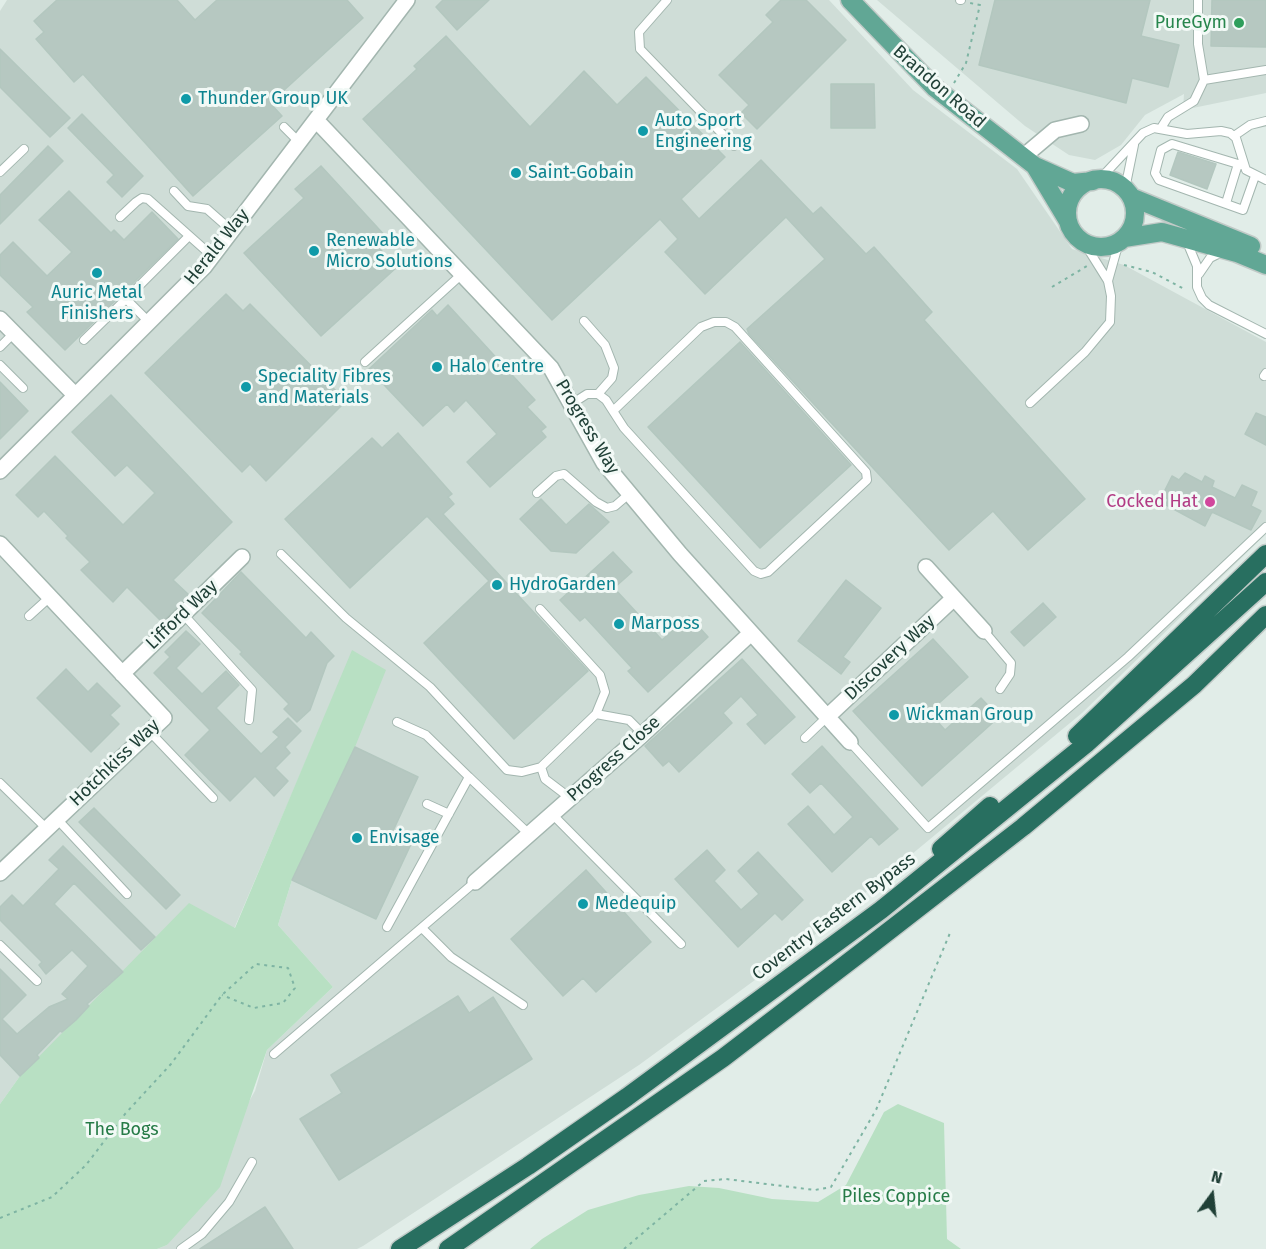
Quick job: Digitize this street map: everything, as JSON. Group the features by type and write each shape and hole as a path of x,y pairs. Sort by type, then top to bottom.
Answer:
{"highway":[{"path":"881,910 957,833 1066,746 1266,554"},
{"name":"Coventry Eastern Bypass","path":"400,1249 627,1097 881,910 1086,744 1266,582"},
{"path":"448,1249 723,1058 1023,827 1194,685 1266,615"},
{"path":"930,899 1031,834 1200,694 1266,630"}],"main road":[{"name":"Brandon Road","path":"850,0 935,88 1029,162 1073,183 1096,180"},
{"name":"Brandon Road","path":"1029,162 1069,223"},
{"path":"1266,252 1128,193 1113,182 1096,180 1081,186 1072,196 1068,208 1069,223 1083,249 1162,232 1229,251 1266,265"},
{"path":"1121,240 1131,229 1135,216 1128,193"}],"street":[{"name":"Herald Way","path":"0,471 150,323 212,256 407,0"},
{"name":"Progress Way","path":"316,120 551,368 573,403 604,464 751,633 850,742"},
{"path":"1029,162 1055,130 1081,124"},
{"path":"0,319 75,395"},
{"name":"Hotchkiss Way","path":"0,544 164,718 0,873"},
{"name":"Lifford Way","path":"122,674 242,557"},
{"path":"926,567 984,631"},
{"name":"Discovery Way","path":"827,717 954,598"},
{"name":"Progress Close","path":"475,882 643,734 751,633"}],"lane":[{"path":"668,0 639,32 640,49 734,146"},
{"path":"1161,128 1167,117 1194,101 1203,80 1198,44 1198,0"},
{"path":"1203,80 1266,70"},
{"path":"1234,136 1250,125 1266,121"},
{"path":"284,127 300,142"},
{"path":"1096,180 1135,144 1143,133 1154,128 1187,134 1221,131 1234,136 1239,144 1241,165 1226,203"},
{"path":"1128,193 1135,144"},
{"path":"1255,176 1243,210 1159,180 1155,169 1161,150 1172,144 1241,165 1255,176 1266,180"},
{"path":"0,172 24,148"},
{"path":"174,191 188,206 207,209 232,231"},
{"path":"120,217 142,198 148,200 212,256"},
{"path":"84,340 189,236"},
{"path":"1185,238 1194,256 1202,298 1209,305 1266,334"},
{"path":"1030,403 1085,352 1110,322 1111,302 1108,281 1112,262 1121,240"},
{"path":"1083,249 1108,281"},
{"path":"1198,277 1210,258 1229,251"},
{"path":"365,362 462,274"},
{"path":"126,299 150,323"},
{"path":"584,321 605,345 614,368 612,378 598,394"},
{"path":"573,403 587,394 598,394 624,428 746,562 761,574 768,572 867,480 866,472 735,327 726,322 714,322 701,327 613,411"},
{"path":"0,347 14,333"},
{"path":"0,365 23,388"},
{"path":"537,493 556,476 564,474 596,502 607,508 615,506 629,494"},
{"path":"850,742 927,828 1128,657 1266,527"},
{"path":"281,554 346,618 430,687 507,770 522,772 541,767 596,714 605,692 600,675 540,609"},
{"path":"29,616 50,597"},
{"path":"183,614 252,690 249,720"},
{"path":"984,631 1011,663 1010,674 1000,689"},
{"path":"596,714 629,720 643,734"},
{"path":"805,738 827,717"},
{"path":"397,722 426,735 529,834"},
{"path":"150,732 213,798"},
{"path":"541,767 545,779 570,798"},
{"path":"387,927 469,777"},
{"path":"0,783 52,824 127,894"},
{"path":"427,804 449,814"},
{"path":"552,814 681,944"},
{"path":"274,1054 475,882"},
{"path":"423,928 451,957 523,1005"},
{"path":"0,945 37,981"},
{"path":"181,1249 202,1234 229,1202 252,1162"}],"path":[{"path":"959,76 966,63 980,5 961,0"},
{"path":"1052,287 1089,265 1083,249"},
{"path":"1112,262 1152,272 1202,298"},
{"path":"624,1249 705,1181 726,1179 815,1190 831,1187 876,1110 950,933"},
{"path":"0,1218 52,1197 86,1165 125,1114 171,1064 222,995 256,964 288,968 295,988 283,1003 254,1008 222,995"}],"shaded area":[{"path":"7,0 829,0 913,90 1017,169 1072,249 1124,265 1266,342 1266,534 1082,713 800,947 639,1065 363,1246 357,1249 157,1249 167,1245 255,1091 267,1050 333,987 278,925 292,880 355,747 353,651 234,929 39,1058 20,1076 0,1104 0,11"},
{"path":"877,0 1266,0 1266,93 1183,110 1184,94 1145,115 1121,145 1095,160 1069,155 1025,126"}],"green space":[{"name":"The Bogs","path":"352,650 386,670 355,747 292,880 278,925 333,987 267,1050 220,1187 167,1245 157,1249 0,1249 0,1104 20,1076 189,903 235,928"},
{"name":"Piles Coppice","path":"898,1104 944,1123 947,1239 961,1249 530,1249 588,1210 639,1195 689,1186 719,1188 772,1199 818,1202 846,1185 884,1112"}],"building":[{"name":"Thunder Group UK","path":"57,0 177,0 195,20 217,0 347,0 363,18 270,103 282,116 193,196 83,74 74,82 36,39 44,32 34,21"},
{"path":"443,0 489,0 457,30 436,7"},
{"path":"781,0 806,0 846,40 757,129 741,113 749,105 719,75 773,22 766,15"},
{"path":"995,0 1150,0 1141,36 1179,45 1168,87 1132,78 1126,103 979,65"},
{"name":"PureGym","path":"1212,0 1266,0 1266,47 1211,46"},
{"path":"446,36 530,127 584,71 617,105 646,77 725,157 681,199 699,219 761,160 813,214 821,207 866,254 874,247 932,312 924,320 1085,499 1028,550 993,511 949,550 749,334 747,329 825,259 786,217 705,294 665,252 678,239 660,219 552,320 363,119 417,69 414,66"},
{"path":"0,49 70,118 50,137 0,87"},
{"path":"831,84 874,84 875,128 831,128"},
{"path":"82,114 143,176 122,197 107,182 114,175 68,128"},
{"path":"48,146 63,161 0,224 0,195"},
{"path":"1178,152 1216,164 1207,189 1170,175"},
{"name":"Renewable Micro Solutions","path":"321,166 388,239 379,248 397,267 321,336 244,253 304,198 295,189"},
{"name":"Auric Metal Finishers","path":"69,191 111,233 114,230 124,240 152,212 178,239 65,350 27,312 33,307 0,275 0,255 13,242 47,276 72,252 39,220"},
{"name":"Speciality Fibres and Materials","path":"226,294 243,311 250,304 346,401 266,481 250,464 242,472 145,373"},
{"name":"Halo Centre","path":"448,305 535,400 527,407 546,427 541,431 546,437 490,487 467,462 497,434 466,400 454,412 447,404 423,426 369,369 432,310 437,316"},
{"path":"740,342 851,465 760,548 648,427"},
{"path":"0,382 28,411 0,439"},
{"path":"111,395 232,522 173,580 189,595 162,622 127,587 113,602 81,570 90,562 66,538 68,536 44,511 38,517 16,495 55,456 123,525 155,493 127,465 115,476 72,432"},
{"path":"1256,413 1266,417 1266,445 1245,434"},
{"name":"HydroGarden","path":"398,433 452,494 448,497 454,504 443,514 588,671 514,739 424,643 489,581 427,516 350,588 285,519 372,438 382,448"},
{"name":"Cocked Hat","path":"1185,473 1202,482 1205,476 1214,481 1212,487 1235,498 1242,485 1257,492 1251,506 1261,511 1251,530 1212,512 1205,526 1166,505 1168,499 1162,496 1172,476 1179,480"},
{"path":"541,499 566,525 589,504 609,522 576,553 551,551 520,519"},
{"name":"Marposs","path":"613,552 632,572 614,588 662,640 689,616 708,637 648,692 628,671 632,668 585,617 580,621 560,600"},
{"path":"241,572 306,638 311,632 334,656 327,663 310,710 297,722 284,709 289,704 240,654 242,652 202,613"},
{"path":"846,580 881,608 843,657 850,662 841,674 798,641"},
{"path":"1043,603 1056,617 1024,646 1011,632"},
{"path":"186,631 200,644 176,668 202,694 226,671 239,685 216,708 261,754 279,737 273,732 288,718 301,731 285,747 290,753 275,768 288,781 274,796 255,776 230,801 185,755 210,730 154,673 170,657 165,652"},
{"name":"Wickman Group","path":"933,639 968,677 929,712 945,730 981,698 999,717 922,786 853,711"},
{"path":"742,659 795,717 765,744 747,724 758,715 741,696 723,713 732,723 679,772 669,761 663,766 645,746"},
{"path":"66,669 88,692 97,683 120,706 110,715 119,724 91,752 37,698"},
{"path":"822,746 898,829 879,845 871,836 832,872 788,824 808,806 834,835 853,817 821,783 810,793 792,774"},
{"name":"Envisage","path":"355,747 418,777 392,833 412,842 376,919 292,880"},
{"path":"94,808 180,895 166,909 79,822"},
{"path":"63,846 155,937 141,950 74,883 54,904 123,972 87,1004 89,1006 76,1020 62,1032 60,1031 37,1055 39,1058 20,1076 0,1055 0,969 26,995 2,1019 17,1034 49,1007 68,999 62,994 88,966 72,950 46,974 39,965 42,962 0,920 0,907 12,895 23,906 59,869 49,860"},
{"path":"707,850 725,870 714,881 741,910 759,894 738,871 758,852 803,900 782,920 775,913 738,947 675,879"},
{"name":"Medequip","path":"586,870 651,942 596,992 583,978 563,996 511,939"},
{"path":"458,996 469,1013 493,997 532,1059 339,1180 300,1119 342,1093 331,1075"},
{"path":"265,1207 293,1249 200,1249"}],"place":[{"name":"PureGym","path":"1239,23"},
{"name":"Thunder Group UK","path":"186,99"},
{"name":"Auto Sport Engineering","path":"643,131"},
{"name":"Saint-Gobain","path":"516,173"},
{"name":"Renewable Micro Solutions","path":"314,251"},
{"name":"Auric Metal Finishers","path":"97,273"},
{"name":"Halo Centre","path":"437,367"},
{"name":"Speciality Fibres and Materials","path":"246,387"},
{"name":"Cocked Hat","path":"1210,502"},
{"name":"HydroGarden","path":"497,585"},
{"name":"Marposs","path":"619,624"},
{"name":"Wickman Group","path":"894,715"},
{"name":"Envisage","path":"357,838"},
{"name":"Medequip","path":"583,904"}]}
